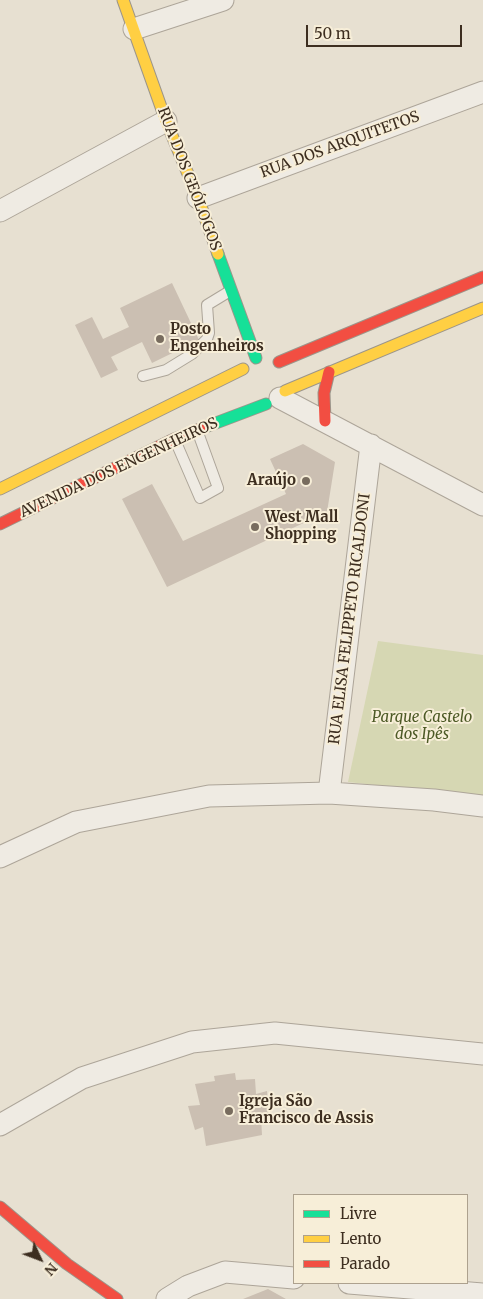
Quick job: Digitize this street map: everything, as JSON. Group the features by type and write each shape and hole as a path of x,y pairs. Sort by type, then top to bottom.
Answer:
{"street":[{"name":"RUA DOS GEÓLOGOS","path":"123,0 166,121 198,198 256,358"},
{"path":"134,29 223,0"},
{"name":"RUA DOS ARQUITETOS","path":"198,198 483,92"},
{"path":"0,211 166,121"},
{"path":"280,362 483,277"},
{"name":"AVENIDA DOS ENGENHEIROS","path":"0,524 131,451 174,439 277,398 329,372 483,308"},
{"path":"256,358 268,356 280,362 287,375 277,398"},
{"name":"AVENIDA DOS ENGENHEIROS","path":"0,489 243,369 250,360 256,358"},
{"path":"240,383 243,369"},
{"path":"325,421 324,393 329,372"},
{"path":"246,396 252,400 277,398 325,421 483,505"},
{"path":"119,429 131,451"},
{"name":"RUA ELISA FELIPPETO RICALDONI","path":"329,793 371,445"},
{"path":"0,857 76,822 209,796 329,793 434,800 483,806"},
{"path":"0,1126 82,1078 192,1042 275,1033 483,1054"},
{"path":"0,1206 67,1264 117,1299"},
{"path":"167,1299 188,1286 225,1272 293,1278"},
{"path":"361,1284 483,1294"}],"lane":[{"path":"142,376 166,370 192,354 207,339 209,332 208,305 231,290"},
{"path":"174,439 200,498 218,488 197,429"}],"green space":[{"name":"Parque Castelo dos Ipês","path":"378,641 483,655 483,797 348,782"}],"building":[{"path":"172,283 199,340 152,363 142,342 111,357 118,370 101,378 75,325 92,317 103,339 129,327 120,308"},
{"name":"West Mall Shopping","path":"303,444 335,462 327,512 167,587 122,499 152,484 183,541 286,494 270,459"},
{"name":"Igreja São Francisco de Assis","path":"235,1073 236,1080 255,1079 256,1094 267,1091 269,1119 261,1117 262,1135 206,1146 203,1127 195,1130 188,1106 200,1105 195,1084 215,1081 214,1076"},
{"path":"268,1289 286,1299 243,1299"}],"traffic: fast":[{"path":"218,254 256,358"},
{"path":"200,429 266,404"}],"traffic: slow":[{"path":"123,0 166,121 198,198 218,254"},
{"path":"285,391 483,308"},
{"path":"0,489 243,369"}],"traffic: jam":[{"path":"279,362 483,277"},
{"path":"325,421 324,393 329,372"},
{"path":"0,524 174,439 200,429"},
{"path":"0,1207 67,1264 117,1299"}],"place":[{"name":"Posto Engenheiros","path":"160,339"},
{"name":"Araújo","path":"306,481"},
{"name":"West Mall Shopping","path":"255,527"},
{"name":"Igreja São Francisco de Assis","path":"229,1111"}]}
